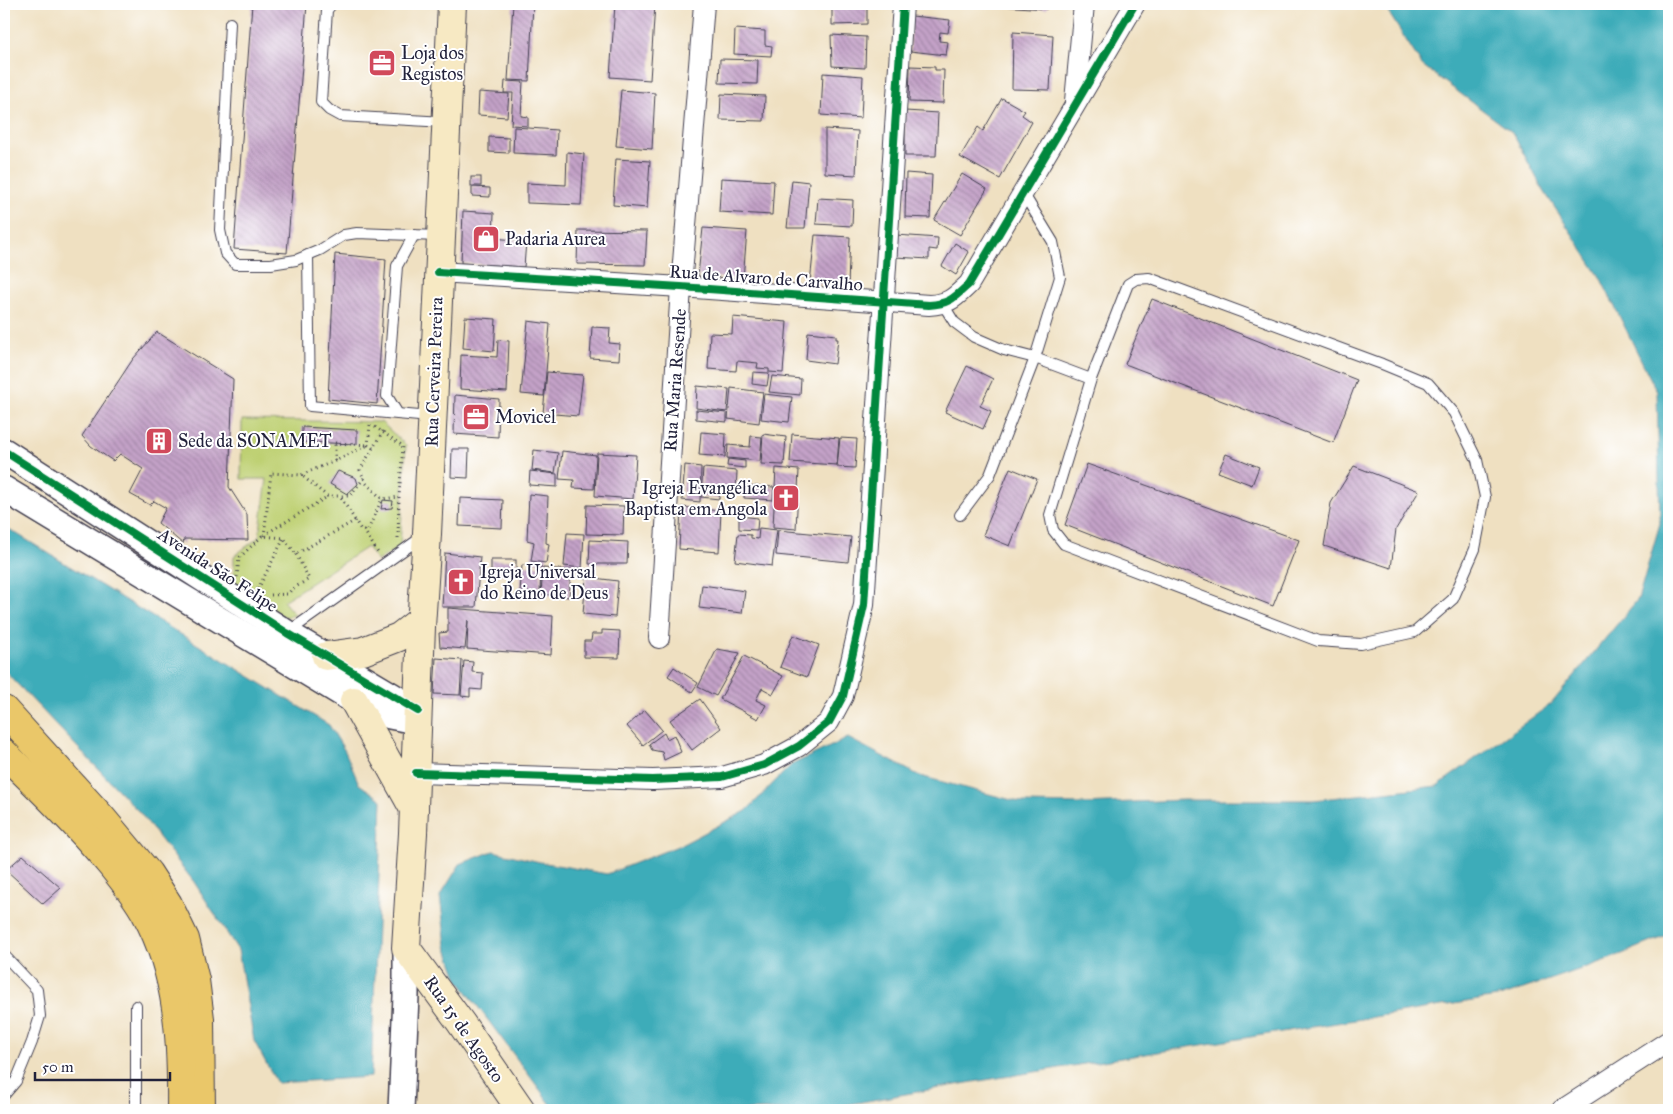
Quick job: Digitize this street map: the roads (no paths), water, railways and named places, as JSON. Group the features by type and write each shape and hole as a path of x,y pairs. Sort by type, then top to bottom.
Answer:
{"main road":[{"name":"Rua Cerveira Pereira","path":"406,948 452,4"},
{"path":"326,656 363,651 399,637 422,620"},
{"path":"354,701 414,813"},
{"path":"4,710 102,818 148,873 168,904 185,939 195,980 200,1019 201,1110"},
{"path":"4,753 87,836 127,885 146,914 161,947 172,983 178,1021 181,1110"},
{"name":"Rua 15 de Agosto","path":"406,948 521,1110"}],"street":[{"name":"Rua Maria Resende","path":"659,638 681,287 704,4"},
{"path":"416,773 652,780 722,777 764,766 799,746 829,722 843,696 864,605 903,4"},
{"path":"1075,106 1084,4"},
{"path":"943,304 956,296 969,284 1135,4"},
{"name":"Rua de Alvaro de Carvalho","path":"438,272 929,305 943,304"},
{"name":"Avenida São Felipe","path":"4,451 287,633 417,713"},
{"path":"4,489 354,701 390,716 405,719 417,713"},
{"path":"401,1110 406,948"},
{"path":"1562,1110 1669,1041"}],"lane":[{"path":"332,4 327,10 321,102 329,110 340,116 446,122"},
{"path":"230,23 220,230 225,253 235,264 271,264 296,260 320,250 344,235 357,233 441,236"},
{"path":"960,515 990,475 1034,358 1060,277 1053,242 1023,193"},
{"path":"398,414 387,396 397,266 414,235"},
{"path":"308,255 310,406 432,418"},
{"path":"1149,278 1382,364 1428,383 1454,413 1477,460 1485,497 1476,549 1453,599 1415,632 1361,644 1318,640 1064,544 1054,530 1050,515 1091,379 1128,284 1136,279 1149,278"},
{"path":"943,304 954,322 974,337 1004,350 1034,358 1091,379"},
{"path":"287,633 427,534"},
{"path":"4,955 37,990 40,1016 32,1042 16,1081 4,1095"},
{"path":"136,1006 136,1110"}],"water":[{"path":"1383,4 1669,4 1669,935 1607,960 1503,996 967,1083 817,1110 555,1110 458,980 446,946 440,896 460,864 493,851 607,874 683,844 746,811 791,765 848,738 920,776 1023,803 1082,804 1183,800 1314,800 1437,786 1551,704 1638,599 1660,523 1657,392 1600,277 1542,188 1512,132 1422,65"},
{"path":"4,526 329,725 345,751 359,784 382,800 371,1077 277,1083 254,1041 238,950 194,882 140,813 4,670"}],"place":[{"name":"Loja dos Registos","path":"382,63"},
{"name":"Padaria Aurea","path":"486,239"},
{"name":"Movicel","path":"476,417"},
{"name":"Sede da SONAMET","path":"159,441"},
{"name":"Igreja Evangélica Baptista em Angola","path":"786,498"},
{"name":"Igreja Universal do Reino de Deus","path":"461,582"}]}
